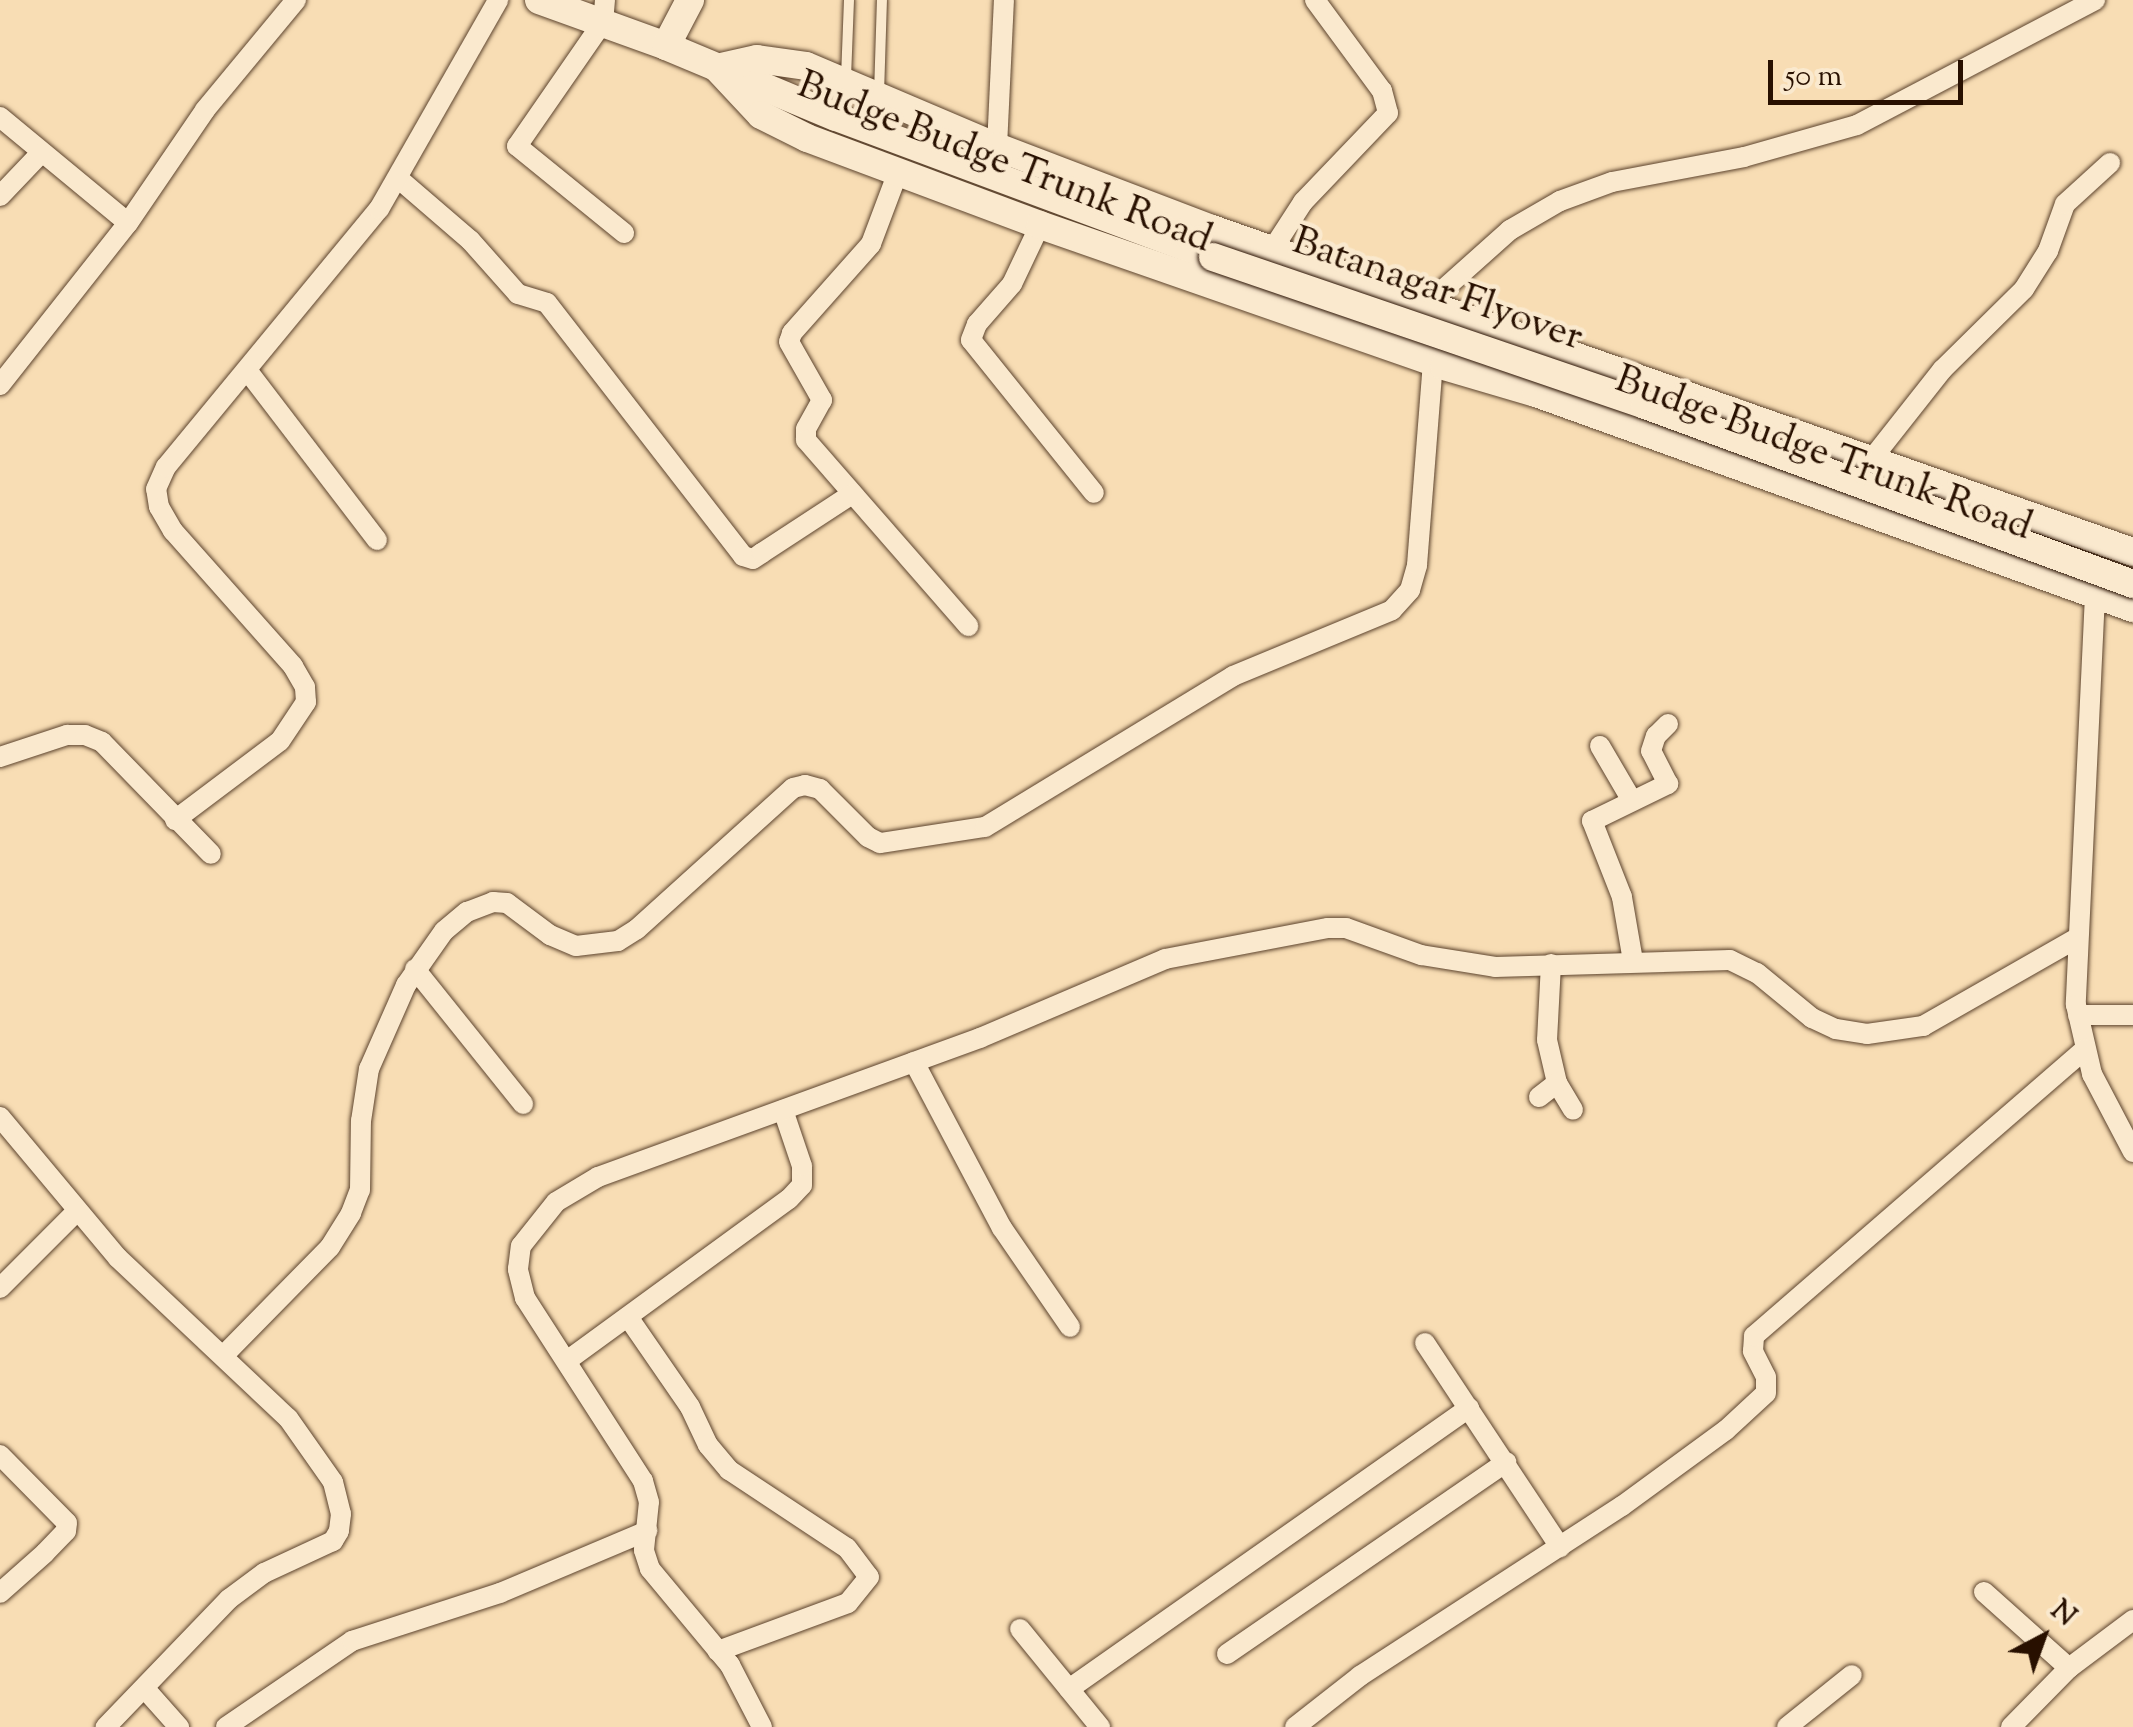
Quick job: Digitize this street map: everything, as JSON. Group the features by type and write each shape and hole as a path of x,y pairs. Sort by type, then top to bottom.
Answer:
{"street":[{"path":"0,385 128,224 204,110 296,0"},
{"path":"174,820 280,741 306,702 305,686 294,666 173,531 158,507 156,488 166,467 399,179 498,0"},
{"path":"540,0 604,11 666,46"},
{"path":"666,0 666,46"},
{"path":"666,46 690,0"},
{"path":"997,147 1004,0"},
{"path":"1272,250 1303,202 1388,113 1382,91 1315,0"},
{"path":"1426,305 1510,230 1560,201 1612,182 1744,157 1858,125 2095,0"},
{"path":"604,11 517,146 624,233"},
{"name":"Batanagar Flyover","path":"666,46 836,117 1212,257 1645,405 2133,584"},
{"name":"Budge Budge Trunk Road","path":"2129,544 1871,460 1538,340 1272,250 997,147 781,59 757,58 717,68 760,115 807,138 1040,225 1438,364 1536,393 2133,608"},
{"path":"0,117 128,224"},
{"path":"0,196 40,154"},
{"path":"1871,460 1942,370 2024,290 2048,251 2064,204 2110,162"},
{"path":"898,172 870,244 792,333 789,342 822,400 806,430 806,440 968,626"},
{"path":"399,179 470,240 518,294 546,303 744,556 753,558 762,553 852,494"},
{"path":"1040,225 1012,284 977,324 971,340 1094,493"},
{"path":"224,1356 330,1247 351,1213 360,1190 362,1121 370,1069 383,1030 415,969 444,931 467,912 492,902 507,903 550,935 576,946 618,941 637,929 793,788 820,789 868,838 880,843 985,827 1233,676 1392,610 1410,590 1417,565 1438,364"},
{"path":"247,370 377,540"},
{"path":"2129,544 2095,595 2077,938 2078,1015 2085,1048 2092,1074 2133,1152"},
{"path":"1633,961 1622,897 1592,821 1668,784 1652,751 1656,736 1668,724"},
{"path":"0,757 67,735 85,735 102,742 211,854"},
{"path":"1600,746 1631,799"},
{"path":"762,1727 718,1651 650,1569 644,1550 648,1502 644,1481 525,1298 518,1269 522,1246 556,1202 598,1177 914,1062 1166,959 1328,928 1346,928 1449,961 1495,966 1730,960 1757,974 1812,1018 1836,1029 1866,1034 1923,1026 2077,938"},
{"path":"1551,964 1547,1040 1557,1084 1573,1110"},
{"path":"415,969 522,1104"},
{"path":"2078,1015 2133,1015"},
{"path":"1295,1727 1360,1676 1560,1547 1726,1430 1762,1399 1768,1384 1753,1351 1754,1336 2085,1048"},
{"path":"914,1062 1002,1228 1070,1327"},
{"path":"1539,1097 1557,1084"},
{"path":"568,1360 790,1199 802,1185 802,1166 783,1110"},
{"path":"0,1117 118,1258 256,1383 313,1449 332,1482 341,1514 340,1531 333,1541 264,1572 229,1599 153,1698 106,1727"},
{"path":"0,1288 77,1210"},
{"path":"628,1317 690,1407 708,1445 729,1470 847,1548 870,1577 848,1603 718,1651"},
{"path":"1425,1344 1560,1547"},
{"path":"1069,1689 1469,1408"},
{"path":"0,1455 68,1522 66,1531 45,1553 0,1592"},
{"path":"1227,1654 1506,1462"},
{"path":"226,1727 352,1641 500,1593 646,1531"},
{"path":"1984,1592 2069,1668"},
{"path":"2011,1727 2069,1668 2133,1620"},
{"path":"1020,1629 1100,1727"},
{"path":"1787,1727 1852,1675"},
{"path":"153,1698 179,1727"}],"lane":[{"path":"846,84 849,0"},
{"path":"879,99 882,0"}]}
